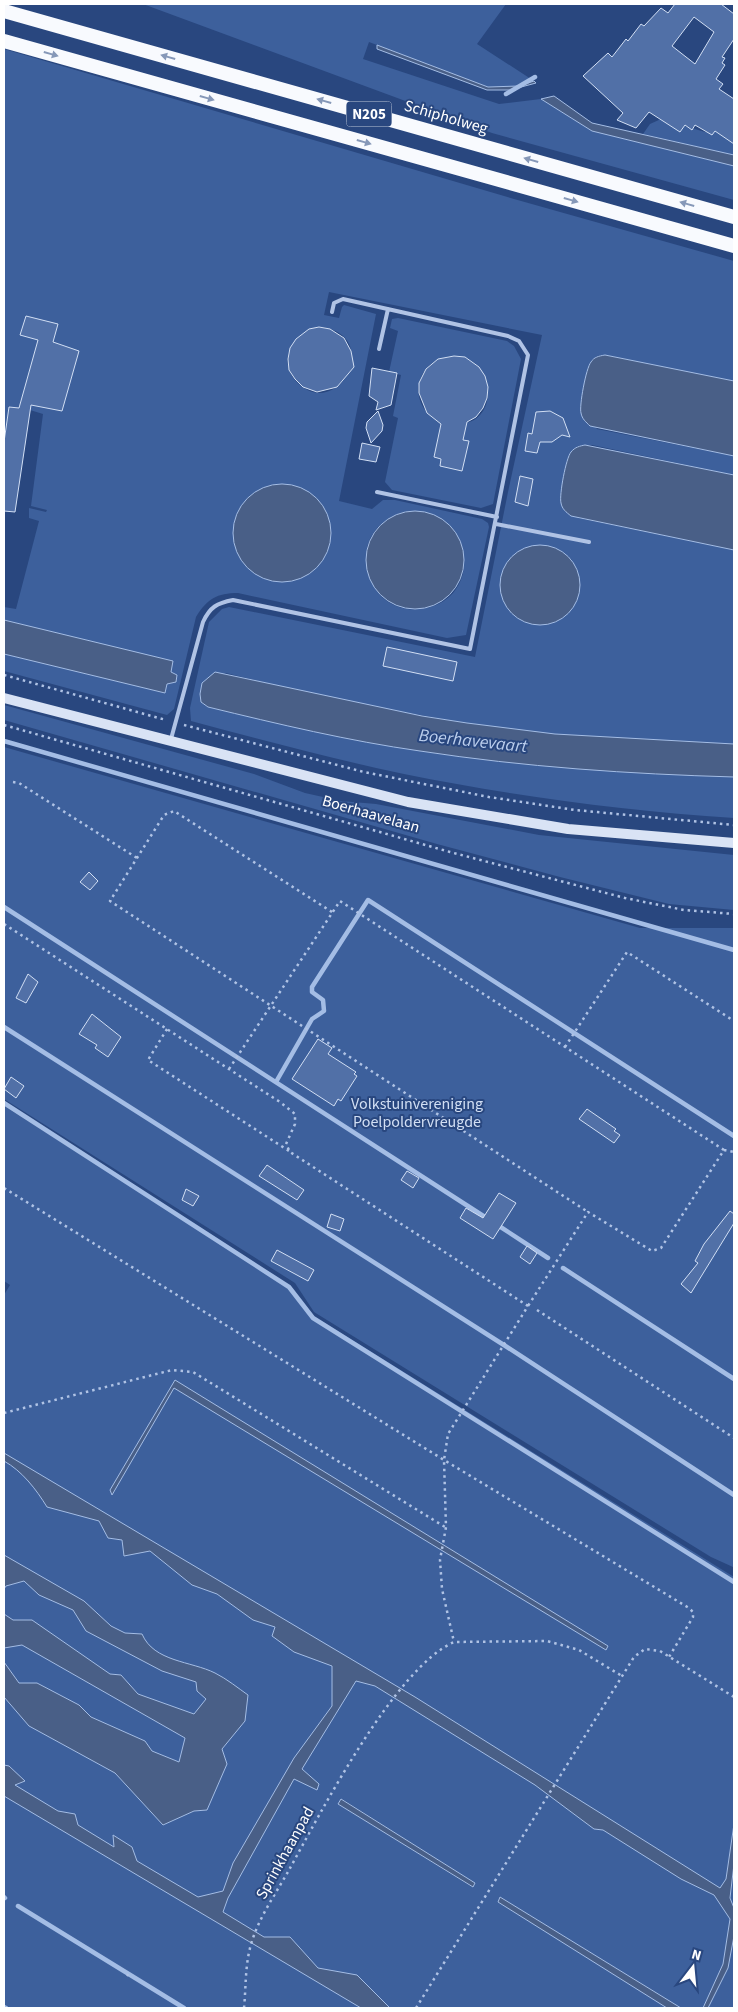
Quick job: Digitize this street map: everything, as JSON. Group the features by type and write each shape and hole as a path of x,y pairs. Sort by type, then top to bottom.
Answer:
{"highway":[{"name":"Schipholweg","path":"4,11 734,217"},
{"name":"N205","path":"4,41 734,246"}],"main road":[{"name":"Boerhaavelaan","path":"4,693 20,700"},
{"name":"Boerhaavelaan","path":"4,698 20,700 171,742 346,787 478,815 568,829 734,843"}],"lane":[{"path":"171,742 202,622 209,610 220,602 234,600 470,649 528,355 519,341 508,336 388,309 342,299 334,304 332,312"},
{"path":"379,349 388,309"},
{"path":"377,492 497,517"},
{"path":"496,524 588,542"}],"path":[{"path":"4,675 176,723 364,772 479,795 575,810 734,825"},
{"name":"Boerhaavelaan","path":"4,725 450,852 606,894 675,909 734,914"},
{"path":"13,782 19,783 137,858"},
{"path":"333,912 174,811 164,815 110,901 588,1212 652,1251 661,1248 724,1150"},
{"path":"229,1069 340,901 724,1150 734,1152"},
{"path":"4,924 229,1069 295,1114 295,1124 286,1144 290,1152"},
{"path":"565,1047 627,952 734,1021"},
{"path":"167,1029 148,1060 528,1306"},
{"path":"4,1188 693,1612 693,1617 669,1657"},
{"path":"588,1212 448,1434 444,1460 446,1527 440,1560 442,1589 454,1642 547,1641 579,1650 622,1676"},
{"path":"537,1310 734,1438"},
{"path":"4,1413 172,1370 193,1372 446,1527"},
{"name":"Sprinkhaanpad","path":"244,2008 250,1947 260,1921 330,1796 386,1708 404,1684 441,1648 454,1642"},
{"path":"416,2008 634,1656 645,1649 653,1649 734,1698"},
{"path":"127,1976 131,1971"}],"green space":[{"path":"143,4 506,4 477,44 534,81 519,86 488,87 369,42 363,59 499,104 541,99 592,131 734,166 734,200 492,133"},
{"path":"4,49 514,199 734,261 734,381 605,355 597,356 591,361 580,409 597,429 734,456 734,475 592,445 578,446 572,451 578,518 734,550 734,744 598,738 512,729 388,709 226,673 202,683 200,694 201,702 208,707 314,732 393,747 459,757 537,765 734,777 734,818 610,807 527,796 445,782 351,762 191,721 190,708 209,622 222,609 229,607 475,657 542,335 329,292 324,315 339,318 344,305 376,314 339,501 372,509 383,500 395,500 482,519 488,523 489,527 466,635 447,638 238,593 224,594 209,601 196,617 174,709 167,715 4,671 4,654 165,693 167,684 176,682 177,675 171,672 172,661 4,620 4,607 16,609 39,521 29,518 29,508 46,512 47,510 31,506 43,414 30,410 15,512 4,511","holes":["320,327 339,333 349,345 352,359 348,373 339,385 326,392 311,392 296,381 290,373 288,356 291,348 296,340 311,330","277,484 291,486 315,498 324,508 329,520 331,533 329,547 319,564 309,573 291,580 270,580 253,572 241,558 235,541 235,523 242,506 255,492","408,511 431,514 448,524 459,539 464,556 463,574 455,590 441,603 420,609 404,608 385,600 376,588 368,567 366,556 368,546 378,527 396,515","560,550 572,560 524,622 511,613"]},
{"path":"661,119 705,132 734,120 734,155 643,134 650,124"},
{"path":"398,318 507,341 514,346 521,359 493,504 481,508 392,490 385,482 398,418 393,416 401,375 389,372 398,331 390,328 392,319","holes":["454,356 468,360 478,367 485,378 488,389 487,401 483,411 476,419 465,423 446,422 431,416 422,406 419,393 420,380 426,369 438,360"]},
{"path":"4,705 254,774 305,793 341,801 376,804 539,835 734,855 734,910 669,904 437,844 4,720"},
{"name":"Volkstuinvereniging Poelpoldervreugde","path":"4,747 640,928 734,928 733,1567 711,1557 314,1312 295,1283 4,1099"},
{"path":"4,1106 287,1285 304,1310 734,1577 734,1824 726,1879 731,1892 734,1864 734,1908 730,1919 734,1935 734,2008 681,2008 500,1897 498,1902 670,2008 4,2008 4,1697 29,1726 115,1773 163,1825 194,1811 207,1810 194,1714 138,1694 121,1675 110,1674 32,1621 13,1620 4,1614 4,1589 6,1586 23,1581 4,1556 4,1295 10,1285 4,1281","holes":["342,1799 475,1883 472,1887 338,1804"]},
{"path":"22,1645 185,1738 179,1762 152,1751 145,1741 91,1717 79,1705 37,1683 19,1683 4,1662 4,1648"}],"water":[{"path":"377,45 488,87 519,86 534,81 536,83 510,90 487,90 377,49"},
{"path":"554,96 592,123 734,155 734,166 592,131 541,99"},
{"path":"605,355 734,381 734,456 590,426 583,419 581,413 583,387 591,362 599,356"},
{"path":"585,445 734,475 734,550 571,516 563,509 561,503 563,477 571,452 579,446"},
{"path":"282,484 292,485 309,492 323,506 330,523 330,543 323,560 309,574 292,581 282,582 272,581 255,574 241,560 234,543 233,533 234,523 241,506 255,492 272,485"},
{"path":"415,511 434,514 450,525 461,541 464,560 461,579 450,595 434,606 415,609 396,606 380,595 369,579 366,560 369,541 380,525 396,514"},
{"path":"532,545 548,545 569,556 580,577 580,593 569,614 548,625 532,625 518,619 506,607 500,593 500,577 506,563 518,551"},
{"path":"4,620 173,661 171,672 177,675 176,682 167,684 165,693 4,654"},
{"name":"Boerhavevaart","path":"215,672 422,716 467,723 555,734 734,744 734,777 616,772 459,757 340,737 208,707 201,702 202,683"},
{"path":"175,1380 608,1646 606,1650 174,1388 112,1495 110,1490"},
{"path":"4,1453 415,1697 720,1888 726,1879 734,1824 734,1864 730,1898 734,1908 734,1936 728,1968 708,2008 703,2008 723,1964 730,1919 714,1895 681,1879 603,1830 594,1829 535,1785 375,1686 356,1681 302,1769 319,1784 317,1790 294,1779 228,1898 223,1912 264,1937 290,1937 318,1968 357,1975 390,2008 361,2008 4,1796 4,1765 9,1766 25,1781 15,1785 58,1811 75,1814 78,1825 114,1847 113,1835 132,1847 137,1861 198,1897 223,1891 233,1863 294,1758 332,1706 332,1666 294,1652 272,1636 275,1627 253,1620 217,1594 192,1585 150,1551 124,1556 122,1540 108,1538 99,1521 47,1507 28,1481 4,1461"},
{"path":"4,1555 84,1601 111,1626 125,1633 142,1634 155,1650 174,1660 215,1673 248,1695 245,1721 222,1749 227,1764 207,1810 194,1811 163,1825 115,1773 29,1726 4,1697 4,1662 19,1683 37,1683 79,1705 91,1717 145,1741 152,1751 179,1762 185,1738 22,1645 4,1648 4,1614 13,1620 32,1620 110,1674 121,1675 138,1694 194,1714 206,1699 197,1691 196,1682 162,1671 86,1631 73,1610 39,1595 24,1581 6,1586 4,1589"},
{"path":"341,1799 475,1883 473,1887 338,1804"},
{"path":"500,1897 681,2008 667,2008 498,1902"}],"building":[{"path":"675,4 721,4 734,14 734,39 722,57 725,58 722,63 725,65 716,79 723,84 719,89 734,99 734,144 715,131 712,135 695,125 692,130 685,125 680,132 649,112 636,128 617,120 623,113 583,76 608,53 612,57 641,24 644,26 661,8 668,13","holes":["694,17 714,32 695,64 672,46"]},
{"path":"26,316 58,324 53,342 79,351 62,411 31,405 15,512 4,511 4,442 9,407 19,408 38,340 20,335"},
{"path":"319,327 330,329 344,338 351,351 354,367 337,387 317,392 303,387 295,379 289,370 288,359 290,348 296,339 309,329"},
{"path":"454,356 465,357 479,367 485,376 488,387 487,398 483,408 476,417 467,422 463,440 469,441 462,471 440,466 441,459 434,457 441,424 427,413 419,393 419,383 426,369 438,359"},
{"path":"372,368 397,373 391,405 376,410 378,402 369,396"},
{"path":"378,411 383,425 382,431 371,443 366,428 367,422"},
{"path":"550,411 563,418 570,437 562,435 552,442 540,442 537,453 525,451 528,433 532,434 536,412"},
{"path":"362,443 380,447 376,462 359,459"},
{"path":"520,476 533,479 528,506 515,502"},
{"path":"387,647 457,662 453,681 383,666"},
{"path":"89,872 98,881 90,890 80,882"},
{"path":"28,974 38,982 26,1003 16,998"},
{"path":"92,1014 121,1037 108,1057 95,1048 97,1045 79,1034"},
{"path":"318,1039 332,1048 328,1054 356,1072 354,1074 357,1076 341,1101 338,1099 334,1106 292,1079"},
{"path":"11,1077 24,1086 16,1098 4,1089"},
{"path":"587,1109 616,1129 614,1131 620,1135 614,1143 579,1119"},
{"path":"267,1165 304,1190 297,1200 259,1176"},
{"path":"407,1171 419,1178 413,1188 401,1180"},
{"path":"186,1189 199,1196 193,1206 182,1200"},
{"path":"499,1193 516,1203 493,1239 460,1218 466,1208 483,1218"},
{"path":"730,1211 734,1214 734,1223 691,1293 681,1284 698,1263 695,1261 704,1244"},
{"path":"331,1214 344,1219 340,1231 327,1227"},
{"path":"527,1246 537,1253 530,1264 520,1257"},
{"path":"277,1250 314,1270 308,1281 271,1261"}],"waterway":[{"path":"506,94 535,77"},
{"path":"4,741 734,950"},
{"path":"276,1082 312,1019 324,1011 323,1000 312,992 312,987 368,900 734,1136"},
{"path":"4,907 488,1219"},
{"path":"4,1027 507,1347 734,1495"},
{"path":"4,1103 289,1287 313,1318 734,1582"},
{"path":"496,1224 548,1258"},
{"path":"563,1268 734,1379"},
{"path":"18,1906 184,2008"}]}
